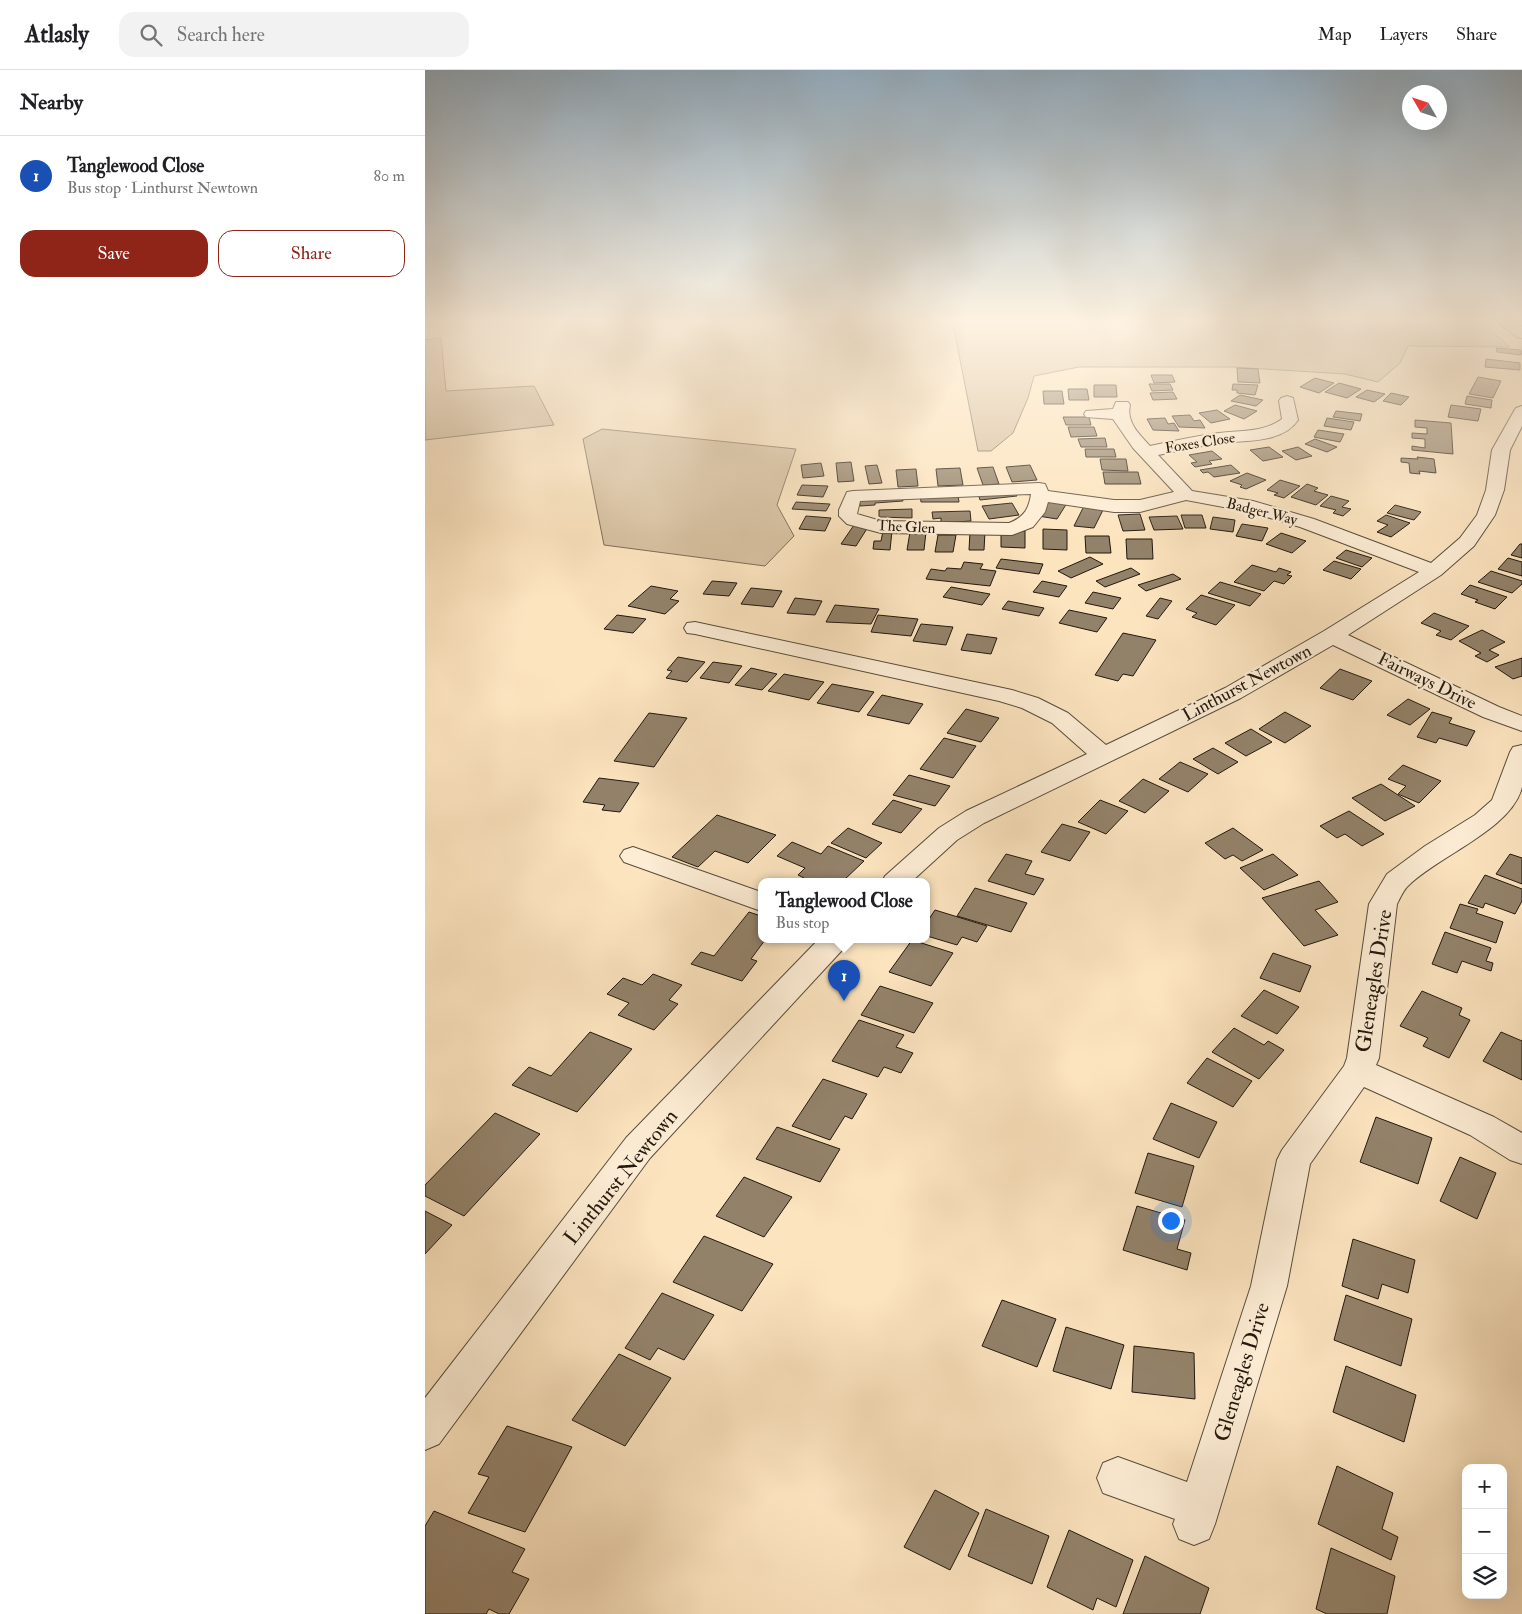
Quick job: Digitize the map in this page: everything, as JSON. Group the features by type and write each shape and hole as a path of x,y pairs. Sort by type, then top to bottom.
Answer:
{"street":[{"name":"Foxes Close","path":"1147,452 1220,438 1260,435 1281,428 1290,420 1287,401"},
{"path":"1092,414 1121,410 1123,423 1187,495"},
{"name":"Linthurst Newtown","path":"899,878 947,834 975,817 1233,693 1333,636 1434,571 1467,542 1487,515 1495,490 1501,450 1522,411"},
{"name":"The Glen","path":"1039,488 1040,495 1036,512 1026,523 1012,528 981,530 881,528 854,520 848,516 847,510 853,496 1039,488"},
{"name":"The Glen","path":"1040,495 1115,506 1140,506 1187,495"},
{"name":"Badger Way","path":"1187,495 1253,507 1307,523 1434,571"},
{"path":"694,628 1004,695 1030,703 1060,718 1104,756"},
{"name":"Fairways Drive","path":"1333,636 1491,712 1522,724"},
{"name":"Gleneagles Drive","path":"1118,1478 1197,1515 1269,1286 1294,1160 1358,1071 1363,1058 1383,904 1397,880 1434,852 1484,821 1503,803 1522,752"},
{"path":"633,856 758,901"},
{"name":"Linthurst Newtown","path":"425,1430 638,1148 832,943"},
{"path":"1358,1071 1482,1126 1522,1150"}],"shaded area":[{"path":"425,391 537,391 554,425 425,440"},
{"path":"966,391 1030,391 1013,433 991,451 978,451"},
{"path":"602,429 796,449 777,505 794,536 765,566 604,545 583,439"}],"building":[{"path":"1043,391 1062,391 1064,404 1044,404"},
{"path":"1068,391 1087,391 1089,400 1069,400"},
{"path":"1094,391 1117,391 1117,397 1094,397"},
{"path":"1237,391 1256,391 1255,395 1237,393"},
{"path":"1326,391 1358,391 1347,398 1325,392"},
{"path":"1365,391 1385,394 1374,402 1356,397"},
{"path":"1471,391 1496,391 1493,398 1469,394"},
{"path":"1173,392 1177,399 1153,400 1150,393"},
{"path":"1391,393 1409,397 1401,405 1383,401"},
{"path":"1240,395 1263,400 1256,406 1231,401"},
{"path":"1467,396 1492,400 1491,408 1465,404"},
{"path":"1235,405 1257,411 1244,419 1224,411"},
{"path":"1451,405 1481,409 1478,421 1448,417"},
{"path":"1217,410 1230,419 1211,423 1199,413"},
{"path":"1336,411 1362,414 1360,421 1333,417"},
{"path":"1190,415 1194,421 1200,420 1205,428 1179,427 1172,416"},
{"path":"1063,417 1089,417 1091,425 1066,425"},
{"path":"1165,418 1168,424 1174,423 1179,431 1153,430 1147,419"},
{"path":"1327,418 1354,422 1351,430 1324,426"},
{"path":"1415,420 1451,423 1453,454 1412,450 1412,446 1425,448 1425,439 1412,438 1412,433 1427,434 1427,428 1415,427"},
{"path":"1068,427 1094,427 1097,436 1071,437"},
{"path":"1318,430 1344,434 1340,442 1314,437"},
{"path":"1105,438 1107,447 1081,447 1078,439"},
{"path":"1315,439 1337,447 1327,452 1305,444"},
{"path":"1269,447 1283,457 1263,461 1250,450"},
{"path":"1298,447 1312,456 1296,460 1282,451"},
{"path":"1085,449 1114,449 1116,457 1086,457"},
{"path":"1212,451 1222,459 1209,461 1212,464 1195,467 1191,463 1197,462 1189,455"},
{"path":"1417,457 1434,459 1436,473 1419,471 1420,474 1410,473 1409,463 1401,462 1401,458 1418,459"},
{"path":"1100,459 1126,459 1128,471 1102,470"},
{"path":"851,462 854,481 838,482 836,463"},
{"path":"821,463 824,476 803,478 801,465"},
{"path":"877,465 882,483 869,484 865,466"},
{"path":"1030,465 1037,480 1012,482 1006,467"},
{"path":"1231,465 1240,473 1214,477 1208,472 1203,473 1200,470"},
{"path":"993,467 999,484 983,485 977,468"},
{"path":"960,468 963,485 938,486 936,469"},
{"path":"916,469 918,486 898,487 896,470"},
{"path":"1103,472 1138,472 1141,484 1105,484"},
{"path":"1247,473 1266,480 1246,489 1240,487 1242,485 1230,481"},
{"path":"1280,480 1300,486 1284,498 1274,495 1278,493 1267,490"},
{"path":"1307,484 1318,488 1314,491 1328,495 1316,505 1291,497"},
{"path":"802,485 828,486 823,497 797,495"},
{"path":"1014,491 1017,496 980,500 978,494"},
{"path":"958,495 959,502 921,502 920,496"},
{"path":"1331,496 1349,501 1342,507 1351,509 1343,516 1333,513 1336,510 1320,506"},
{"path":"902,497 903,501 860,506 859,499"},
{"path":"1048,500 1067,503 1057,519 1038,516"},
{"path":"796,502 830,504 826,511 792,509"},
{"path":"1012,503 1019,515 989,519 982,506"},
{"path":"1395,505 1421,512 1414,520 1387,513"},
{"path":"1084,506 1104,508 1094,528 1074,526"},
{"path":"912,509 912,518 879,517 879,510"},
{"path":"970,511 971,521 941,523 941,518 933,519 932,512"},
{"path":"1140,514 1145,530 1123,531 1118,515"},
{"path":"1181,515 1202,515 1206,528 1185,528"},
{"path":"1386,515 1410,523 1391,537 1377,532 1388,525 1377,521"},
{"path":"806,516 831,518 825,531 799,529"},
{"path":"1177,516 1183,529 1154,530 1149,517"},
{"path":"1213,517 1235,520 1233,532 1210,529"},
{"path":"1242,524 1268,528 1262,541 1236,536"},
{"path":"854,525 868,527 856,546 841,544"},
{"path":"1043,529 1067,530 1067,550 1043,549"},
{"path":"883,531 892,531 890,550 873,549 874,541 881,541"},
{"path":"1001,531 1025,531 1025,548 1001,547"},
{"path":"910,532 926,532 924,550 907,550"},
{"path":"970,532 985,532 984,550 969,550"},
{"path":"1281,533 1306,541 1292,553 1266,544"},
{"path":"938,535 956,535 953,552 935,552"},
{"path":"1085,536 1109,536 1111,553 1086,553"},
{"path":"1126,539 1152,539 1153,559 1127,559"},
{"path":"1522,544 1522,558 1511,555"},
{"path":"1346,550 1372,558 1362,567 1336,558"},
{"path":"1090,557 1103,564 1071,578 1058,571"},
{"path":"1508,558 1522,562 1522,576 1498,569"},
{"path":"1001,559 1043,564 1039,574 996,568"},
{"path":"1334,561 1361,569 1351,579 1323,570"},
{"path":"964,562 983,564 980,569 996,571 990,586 926,579 931,569 945,571 947,568 961,569"},
{"path":"1252,565 1276,572 1279,568 1291,572 1287,575 1292,576 1284,584 1274,581 1264,591 1234,582"},
{"path":"1131,568 1140,574 1105,587 1096,581"},
{"path":"1491,571 1522,581 1522,584 1512,593 1478,582"},
{"path":"1173,574 1181,579 1146,591 1138,585"},
{"path":"712,581 737,583 729,596 703,594"},
{"path":"1042,581 1067,586 1059,597 1033,592"},
{"path":"1220,582 1261,594 1250,606 1208,593"},
{"path":"1470,585 1507,597 1495,609 1475,602 1478,600 1461,594"},
{"path":"651,586 678,591 670,599 679,601 665,614 628,606"},
{"path":"951,587 990,594 982,605 943,597"},
{"path":"751,588 782,591 773,607 741,604"},
{"path":"1093,592 1121,598 1113,609 1085,603"},
{"path":"1201,595 1235,605 1216,625 1192,617 1197,613 1186,609"},
{"path":"795,598 822,601 815,615 787,613"},
{"path":"1160,598 1172,601 1158,619 1146,616"},
{"path":"1008,601 1044,608 1039,616 1002,609"},
{"path":"835,605 879,609 871,624 826,622"},
{"path":"1069,610 1107,618 1097,632 1059,623"},
{"path":"1434,613 1469,626 1451,640 1436,635 1441,631 1421,623"},
{"path":"617,615 646,619 633,633 604,629"},
{"path":"878,615 918,619 911,636 871,632"},
{"path":"921,624 953,627 946,645 913,641"},
{"path":"1482,630 1505,642 1489,650 1499,655 1487,662 1475,656 1481,653 1459,641"},
{"path":"1123,633 1156,640 1133,676 1123,674 1118,681 1095,675"},
{"path":"967,634 997,638 991,654 961,650"},
{"path":"678,657 705,662 687,682 666,678 672,671 667,670"},
{"path":"1522,658 1522,676 1513,679 1495,667"},
{"path":"713,662 742,666 729,683 700,678"},
{"path":"751,668 777,674 762,690 735,685"},
{"path":"1340,669 1372,681 1353,700 1320,688"},
{"path":"784,674 824,682 809,700 768,691"},
{"path":"832,684 874,692 859,712 817,703"},
{"path":"882,695 923,704 909,724 867,715"},
{"path":"1408,699 1430,709 1410,725 1387,715"},
{"path":"966,709 999,718 981,742 947,733"},
{"path":"1285,712 1311,726 1285,743 1259,729"},
{"path":"1432,712 1452,718 1449,723 1475,731 1467,746 1439,738 1436,743 1417,737"},
{"path":"649,713 687,718 654,767 614,761"},
{"path":"1251,729 1272,742 1246,756 1225,743"},
{"path":"944,738 976,746 953,778 920,769"},
{"path":"1213,748 1238,762 1218,774 1193,759"},
{"path":"1180,762 1208,774 1188,792 1159,779"},
{"path":"1403,765 1441,781 1419,803 1398,794 1406,786 1388,779"},
{"path":"909,775 950,786 935,806 893,795"},
{"path":"599,778 639,783 620,812 602,810 605,805 583,802"},
{"path":"1143,779 1169,791 1145,813 1119,801"},
{"path":"1381,784 1415,806 1385,821 1352,798"},
{"path":"893,800 922,809 901,833 872,824"},
{"path":"1100,800 1128,811 1106,834 1078,822"},
{"path":"1349,811 1384,834 1362,846 1345,834 1337,838 1320,826"},
{"path":"717,815 776,835 748,863 715,851 698,867 672,857"},
{"path":"1062,824 1090,832 1070,861 1041,852"},
{"path":"848,828 882,843 866,858 831,843"},
{"path":"1233,828 1263,850 1242,861 1233,855 1225,859 1205,843"},
{"path":"792,842 821,854 828,846 864,861 846,878 804,878 798,875 805,868 777,856"},
{"path":"1006,854 1032,861 1025,874 1044,879 1034,895 988,881"},
{"path":"1273,854 1298,875 1264,890 1240,868"},
{"path":"1510,854 1522,858 1522,884 1496,874"},
{"path":"1485,875 1522,889 1522,901 1515,914 1485,903 1483,908 1468,903"},
{"path":"1319,881 1338,902 1315,910 1338,935 1304,946 1262,898"},
{"path":"975,888 1027,903 1011,932 957,916"},
{"path":"1460,904 1478,909 1476,913 1503,922 1496,943 1450,928"},
{"path":"935,910 987,926 977,942 962,937 957,945 930,937 930,918"},
{"path":"749,912 758,915 758,943 763,943 751,959 757,961 742,981 691,964 701,952 714,956"},
{"path":"1445,932 1491,948 1486,961 1493,963 1491,971 1462,961 1457,973 1432,964"},
{"path":"910,943 921,943 953,953 931,986 889,972"},
{"path":"1273,953 1311,966 1300,992 1260,978"},
{"path":"653,974 682,985 669,1000 678,1004 654,1030 618,1015 629,1003 607,994 623,978 642,985"},
{"path":"880,986 933,1003 914,1033 861,1015"},
{"path":"1264,990 1299,1007 1277,1034 1241,1016"},
{"path":"1422,991 1462,1008 1459,1015 1470,1020 1449,1058 1423,1046 1428,1038 1400,1026"},
{"path":"859,1020 904,1035 896,1047 913,1053 901,1073 884,1067 878,1077 832,1061"},
{"path":"1234,1028 1264,1045 1268,1041 1284,1050 1259,1079 1212,1052"},
{"path":"590,1032 632,1049 577,1112 512,1085 529,1067 551,1076"},
{"path":"1501,1032 1522,1041 1522,1080 1483,1061"},
{"path":"1207,1058 1252,1081 1233,1107 1187,1083"},
{"path":"823,1079 867,1094 852,1119 845,1116 830,1140 792,1126"},
{"path":"1171,1103 1217,1122 1199,1158 1153,1139"},
{"path":"495,1113 540,1134 464,1216 425,1196 425,1185"},
{"path":"1376,1117 1432,1138 1418,1184 1360,1162"},
{"path":"777,1127 840,1149 820,1182 756,1159"},
{"path":"1148,1153 1194,1166 1182,1207 1135,1193"},
{"path":"1460,1157 1496,1173 1477,1219 1440,1201"},
{"path":"744,1177 792,1197 764,1237 716,1216"},
{"path":"1137,1206 1185,1220 1177,1249 1191,1253 1187,1270 1123,1250"},
{"path":"425,1211 452,1225 425,1254"},
{"path":"704,1236 773,1264 742,1311 673,1282"},
{"path":"1353,1239 1415,1260 1408,1293 1382,1284 1378,1299 1342,1286"},
{"path":"662,1293 714,1315 684,1360 658,1348 650,1360 625,1348"},
{"path":"1346,1295 1412,1319 1401,1366 1334,1340"},
{"path":"1002,1300 1056,1319 1037,1367 982,1346"},
{"path":"1066,1327 1124,1345 1111,1389 1053,1371"},
{"path":"1134,1346 1194,1353 1195,1399 1132,1392"},
{"path":"619,1354 671,1378 625,1446 572,1420"},
{"path":"1346,1366 1416,1395 1404,1442 1333,1412"},
{"path":"507,1426 572,1447 525,1532 468,1513 489,1477 478,1474"},
{"path":"1337,1466 1393,1493 1382,1529 1398,1537 1391,1560 1318,1524"},
{"path":"935,1490 979,1513 950,1570 904,1547"},
{"path":"986,1509 1049,1536 1032,1584 968,1556"},
{"path":"434,1511 525,1549 512,1572 529,1579 509,1614 499,1614 489,1609 486,1614 425,1614 425,1526"},
{"path":"1069,1530 1133,1560 1116,1607 1097,1598 1093,1610 1047,1587"},
{"path":"1331,1548 1395,1576 1387,1614 1327,1614 1316,1609"},
{"path":"1145,1556 1209,1588 1200,1614 1123,1614"}],"place":[{"name":"Tanglewood Close","path":"844,1001"}]}
